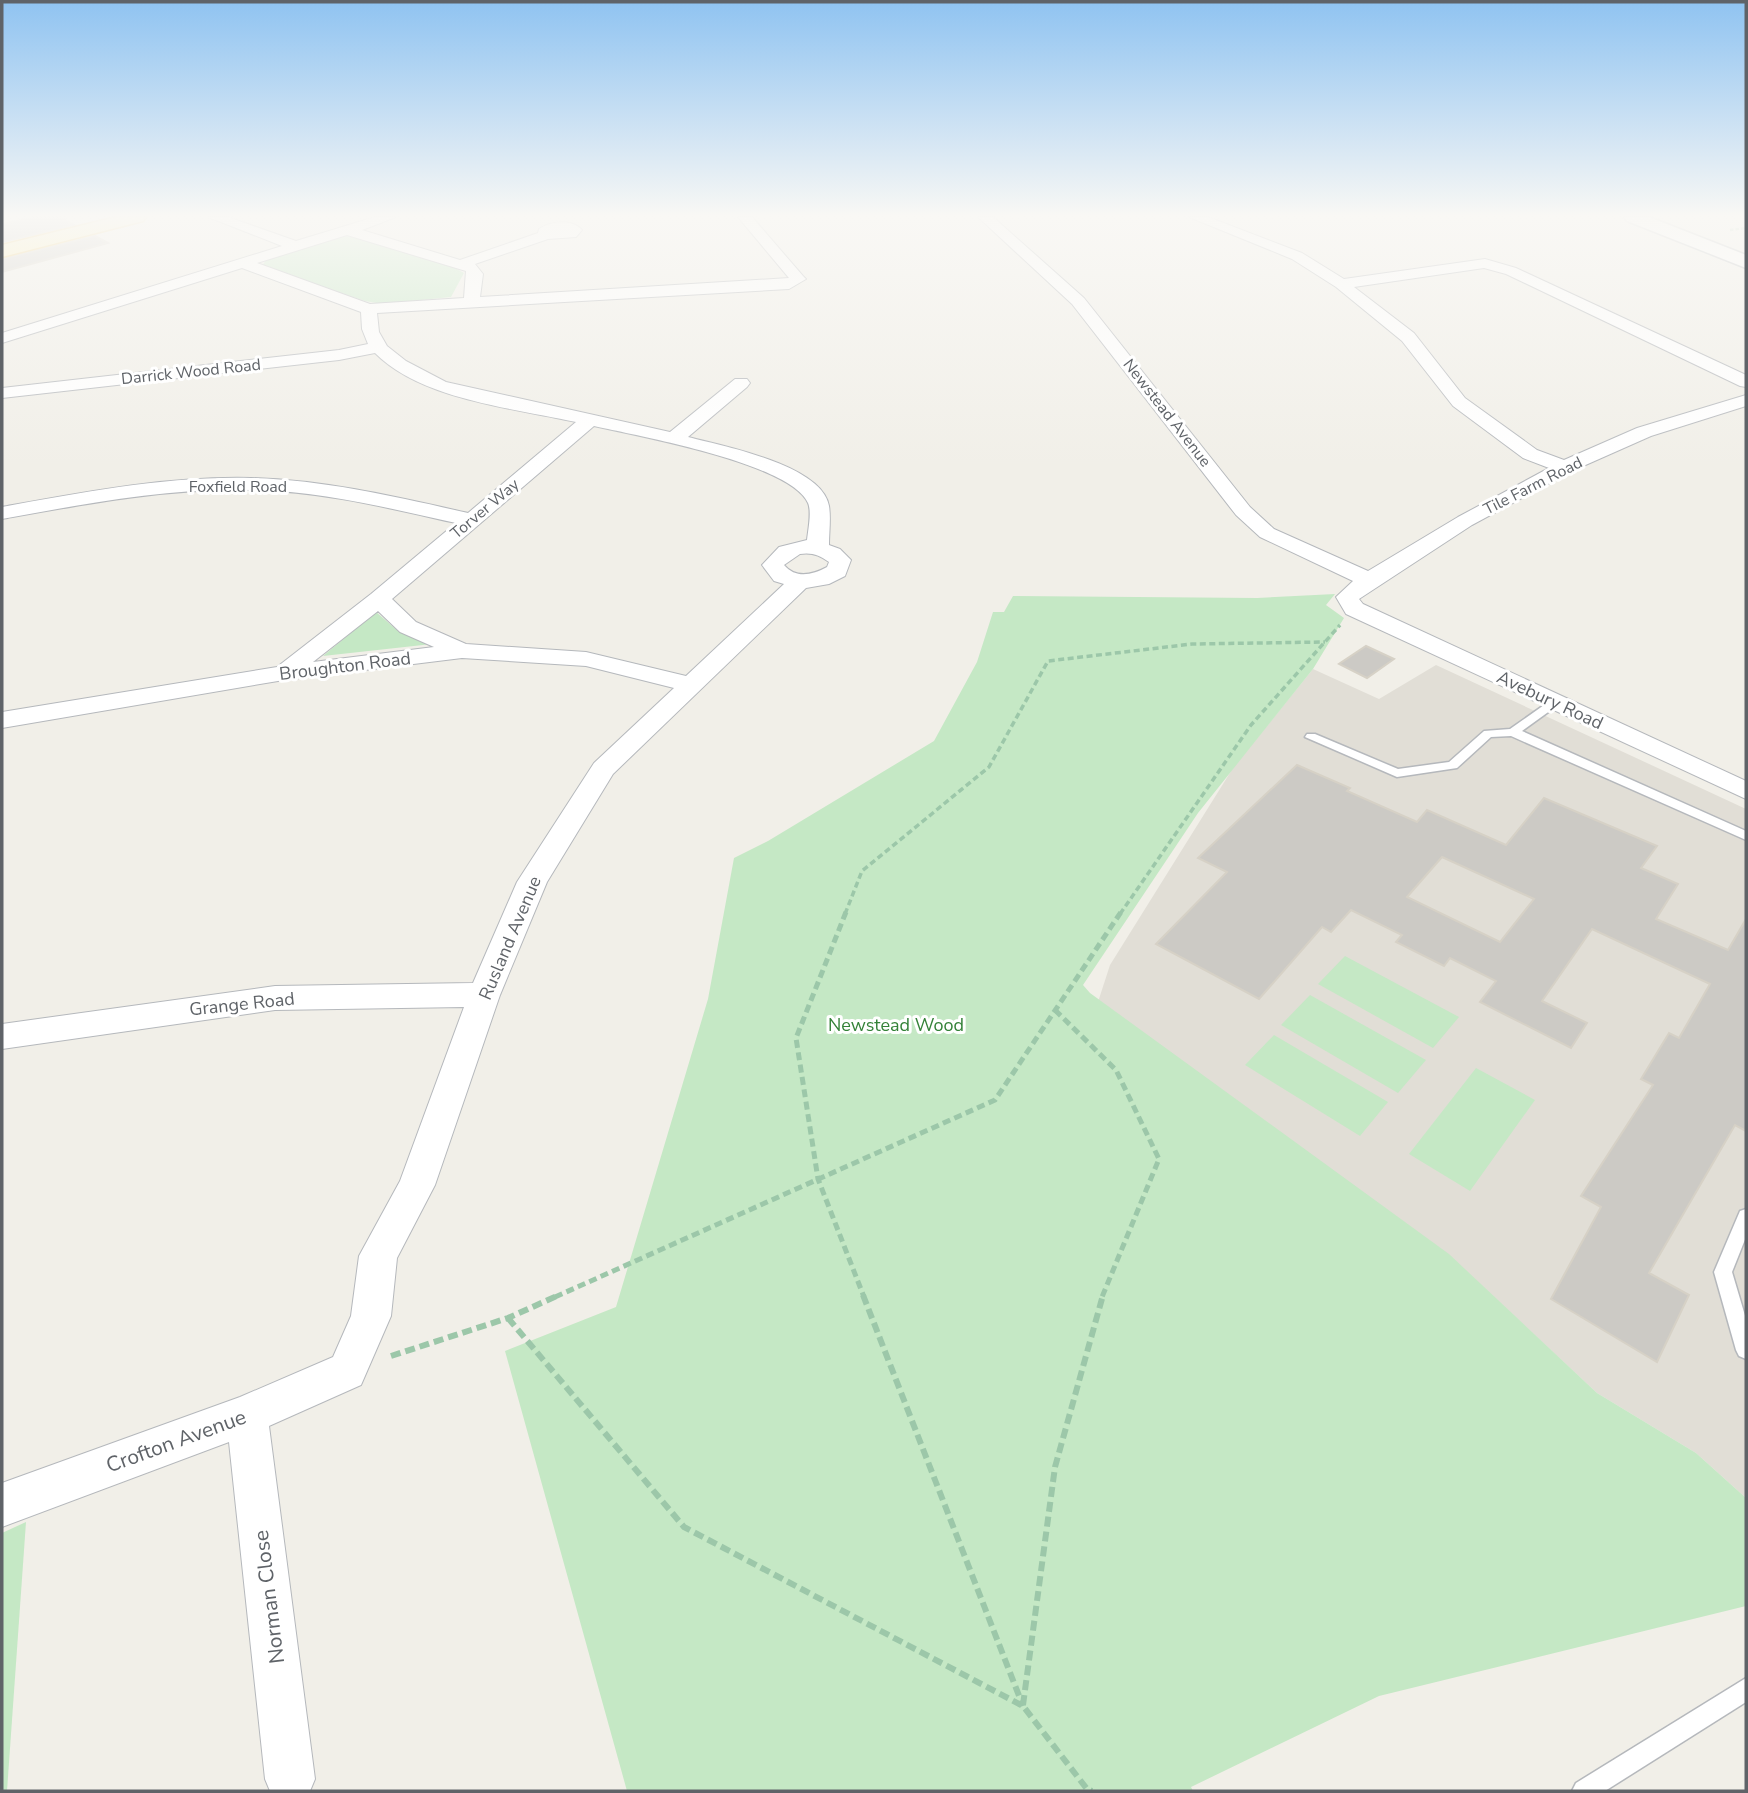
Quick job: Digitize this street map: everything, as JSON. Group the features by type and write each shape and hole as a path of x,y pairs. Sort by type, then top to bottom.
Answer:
{"street":[{"path":"2,338 121,301"},
{"path":"346,301 369,309 494,301"},
{"name":"Newstead Avenue","path":"1079,301 1243,511 1267,534 1368,580"},
{"path":"1362,301 1408,337 1459,402 1530,454 1565,467"},
{"path":"1574,301 1746,382"},
{"path":"369,309 371,333 379,347 414,376 440,386 674,439 769,465 802,482 820,504 818,546 798,547 779,554 773,565 782,576 799,582"},
{"name":"Darrick Wood Road","path":"2,393 339,355 379,347"},
{"path":"674,439 741,383"},
{"name":"Tile Farm Road","path":"1354,609 1347,597 1368,580 1465,521 1565,467 1644,432 1746,400"},
{"name":"Torver Way","path":"284,673 379,599 590,420"},
{"name":"Foxfield Road","path":"2,513 99,496 205,484 248,484 328,491 472,520"},
{"name":"Rusland Avenue","path":"347,1370 371,1315 378,1256 416,1185 484,995 532,882 603,769 689,684 799,582 821,579 837,571 840,560 832,552 818,546"},
{"path":"379,599 408,628 462,651"},
{"name":"Avebury Road","path":"1354,609 1554,702 1742,782"},
{"name":"Broughton Road","path":"2,720 284,673 462,651 586,659 689,684"},
{"name":"Grange Road","path":"2,1036 275,998 484,995"},
{"name":"Crofton Avenue","path":"2,1505 247,1415 347,1370"},
{"name":"Norman Close","path":"247,1415 290,1779"}],"lane":[{"path":"1513,732 1554,702"},
{"path":"1311,737 1397,773 1453,765 1488,734 1513,732 1746,836"},
{"path":"1746,1216 1723,1272 1746,1350"},
{"path":"1584,1791 1746,1689"}],"path":[{"path":"347,1370 508,1318 995,1100 1189,811 1251,725 1354,609"},
{"path":"1092,1791 1087,1789 1023,1706 818,1180 796,1038 862,871 989,767 1048,661 1192,644 1325,642"},
{"path":"1023,1706 1055,1467 1100,1304 1158,1159 1116,1070 1055,1010"},
{"path":"508,1318 684,1527 1023,1706"}],"shaded area":[{"path":"1436,665 1746,809 1746,1498 1696,1453 1597,1393 1448,1254 1098,1002 1110,965 1233,768 1313,669 1379,699"}],"green space":[{"path":"364,301 415,301 382,304"},
{"name":"Newstead Wood","path":"1335,594 1326,605 1344,618 1313,669 1198,813 1083,985 1090,993 1449,1254 1597,1393 1696,1453 1746,1498 1746,1606 1379,1696 1191,1787 1193,1791 627,1791 505,1351 616,1307 708,999 734,858 768,841 934,741 977,662 993,612 1004,612 1013,596 1257,598"},
{"path":"376,612 398,631 432,644 323,656"},
{"path":"1345,956 1459,1017 1433,1048 1318,984"},
{"path":"1310,995 1426,1060 1398,1093 1281,1025"},
{"path":"1274,1035 1388,1102 1360,1136 1245,1065"},
{"path":"1476,1068 1535,1100 1470,1191 1409,1154"},
{"path":"26,1522 7,1791 2,1791 2,1533"}],"building":[{"path":"1366,646 1394,659 1367,678 1339,664"},
{"path":"1297,765 1417,822 1427,810 1506,845 1544,798 1657,846 1641,868 1678,884 1656,919 1728,950 1746,919 1746,1131 1735,1125 1649,1273 1689,1295 1657,1362 1551,1299 1601,1207 1581,1196 1653,1085 1641,1079 1669,1033 1679,1038 1710,984 1592,929 1542,1001 1587,1023 1571,1048 1480,1002 1496,981 1450,958 1444,966 1396,942 1402,935 1351,910 1331,932 1322,927 1259,999 1156,944 1227,872 1198,858","holes":["1442,857 1534,899 1500,942 1407,897"]}]}
